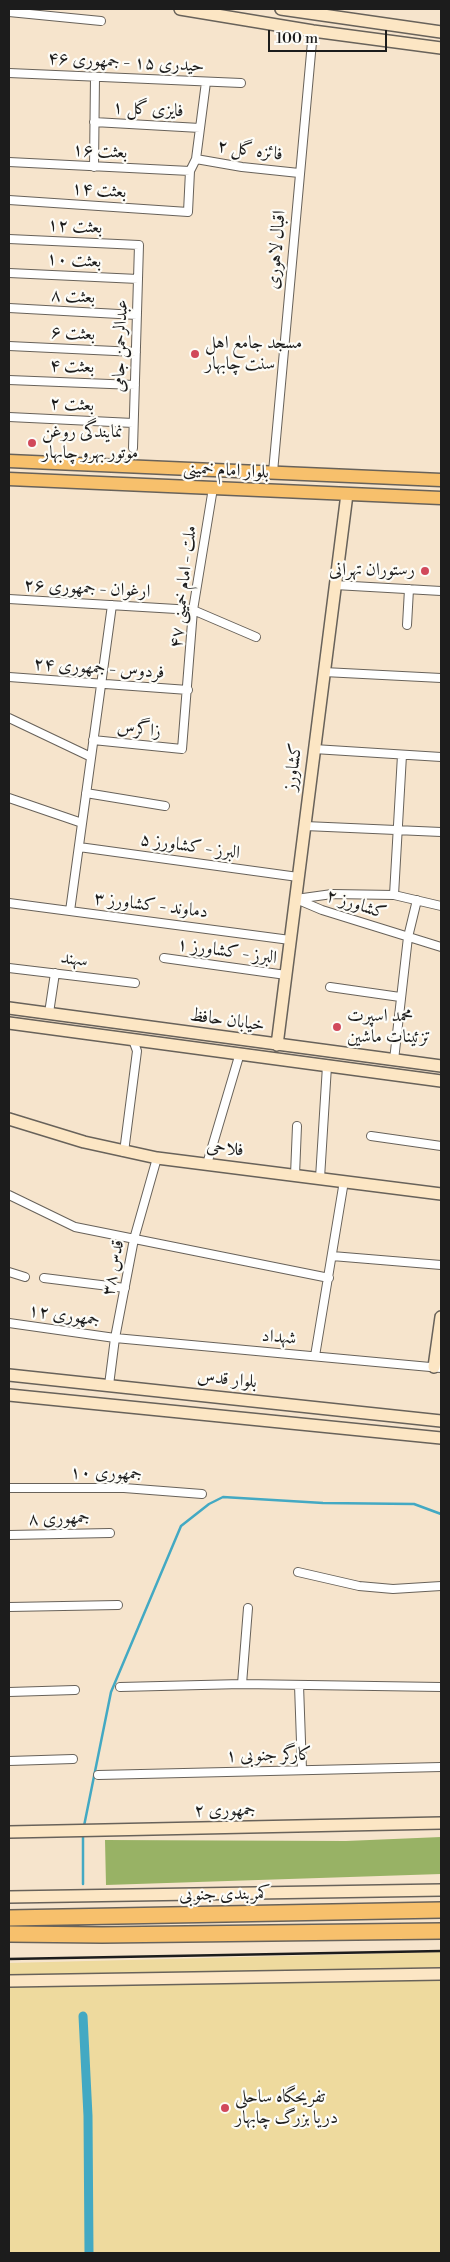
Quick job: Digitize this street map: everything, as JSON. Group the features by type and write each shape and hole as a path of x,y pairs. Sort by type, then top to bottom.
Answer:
{"highway":[{"name":"کمربندی جنوبی","path":"9,1918 441,1910"},
{"path":"9,1934 102,1935 441,1930"}],"main road":[{"path":"180,9 313,31 441,48"},
{"path":"281,9 315,12 441,32"},
{"name":"بلوار امام خمینی","path":"9,461 441,480"},
{"name":"بلوار امام خمینی","path":"9,479 441,498"},
{"name":"کشاورز","path":"277,1046 347,494"},
{"name":"خیابان حافظ","path":"9,1008 277,1046 441,1066"},
{"name":"خیابان حافظ","path":"9,1023 441,1081"},
{"path":"178,1046 180,1031"},
{"path":"361,1070 363,1056"},
{"name":"فلاحی","path":"9,1119 84,1142 156,1158 441,1194"},
{"path":"438,1368 441,1317"},
{"name":"بلوار قدس","path":"9,1375 441,1421"},
{"name":"بلوار قدس","path":"9,1395 441,1438"},
{"path":"214,1415 215,1397"},
{"name":"جمهوری ۲","path":"9,1832 441,1823"},
{"path":"9,1897 441,1890"},
{"path":"9,1981 441,1974"}],"street":[{"path":"9,12 101,20"},
{"name":"اقبال لاهوری","path":"273,472 313,31"},
{"name":"حیدری ۱۵ - جمهوری ۴۶","path":"9,73 241,83"},
{"path":"94,167 95,77"},
{"path":"190,171 196,158 206,82"},
{"name":"فایزی گل ۱","path":"94,122 200,128"},
{"name":"فائزه گل ۲","path":"196,158 242,167 299,173"},
{"name":"بعثت ۱۶","path":"9,162 190,171"},
{"name":"بعثت ۱۴","path":"9,200 188,212 190,171"},
{"name":"بعثت ۱۲","path":"9,239 139,245"},
{"name":"عبدالرحمن جامی","path":"133,448 139,245"},
{"name":"بعثت ۱۰","path":"9,273 138,278"},
{"name":"بعثت ۸","path":"9,308 137,314"},
{"name":"بعثت ۶","path":"9,346 136,352"},
{"name":"بعثت ۴","path":"9,380 135,385"},
{"name":"بعثت ۲","path":"9,417 134,423"},
{"name":"ملت - امام خمینی ۴۷","path":"182,749 193,610 213,488"},
{"path":"335,585 441,590"},
{"path":"407,625 409,589"},
{"name":"ارغوان - جمهوری ۲۶","path":"9,599 193,610 256,637"},
{"path":"70,911 112,605"},
{"path":"324,672 441,678"},
{"name":"فردوس - جمهوری ۲۴","path":"9,677 188,690"},
{"path":"9,718 91,757"},
{"name":"زاگرس","path":"94,740 182,749"},
{"path":"314,749 441,757"},
{"path":"394,895 402,755"},
{"path":"86,793 165,806"},
{"path":"9,798 82,823"},
{"path":"305,826 441,832"},
{"name":"البرز - کشاورز ۵","path":"79,846 298,877"},
{"path":"296,899 332,894 394,895 441,906"},
{"name":"کشاورز ۲","path":"296,899 322,910 441,947"},
{"path":"394,1060 408,937 417,900"},
{"name":"دماوند - کشاورز ۳","path":"9,903 290,940"},
{"name":"البرز - کشاورز ۱","path":"164,958 286,975"},
{"name":"سهند","path":"9,968 134,983"},
{"path":"49,1013 54,973"},
{"path":"330,987 400,998"},
{"path":"124,1152 137,1051 133,1040"},
{"path":"207,1164 240,1053"},
{"path":"320,1178 327,1066"},
{"path":"295,1175 297,1126"},
{"path":"371,1136 441,1146"},
{"name":"قدس ۳۸","path":"109,1385 115,1338 134,1240 156,1158"},
{"path":"315,1356 344,1181"},
{"path":"9,1195 75,1228 329,1278"},
{"path":"332,1256 441,1265"},
{"path":"9,1272 25,1277"},
{"path":"44,1278 125,1288"},
{"name":"جمهوری ۱۲","path":"9,1323 115,1338"},
{"name":"شهداد","path":"115,1338 438,1368"},
{"name":"جمهوری ۱۰","path":"9,1488 124,1488 202,1494"},
{"name":"جمهوری ۸","path":"9,1535 110,1532"},
{"path":"298,1572 358,1586 393,1589 441,1586"},
{"path":"9,1607 118,1605"},
{"path":"242,1684 248,1608"},
{"path":"120,1687 242,1684 441,1687"},
{"path":"299,1685 302,1770"},
{"path":"9,1692 75,1690"},
{"path":"9,1761 73,1759"},
{"name":"کارگر جنوبی ۱","path":"98,1775 441,1767"}],"green space":[{"path":"441,1837 441,1874 106,1885 105,1840 346,1841"}],"sand":[{"name":"تفریحگاه ساحلی دریا بزرگ چابهار","path":"441,1952 441,2253 9,2253 9,1963"}],"waterway":[{"path":"84,1826 111,1692 181,1526 209,1504 223,1497 323,1503 414,1504 441,1514"},
{"path":"83,1834 83,1884"},
{"path":"83,2016 88,2116 89,2253"}],"railway":[{"path":"9,1959 441,1951"}],"place":[{"name":"مسجد جامع اهل سنت چابهار","path":"195,354"},
{"name":"نمایندگی روغن موتور بهرو چابهار","path":"32,443"},
{"name":"رستوران تهرانی","path":"425,571"},
{"name":"محمد اسپرت تزئینات ماشین","path":"337,1027"},
{"name":"تفریحگاه ساحلی دریا بزرگ چابهار","path":"225,2108"}]}
